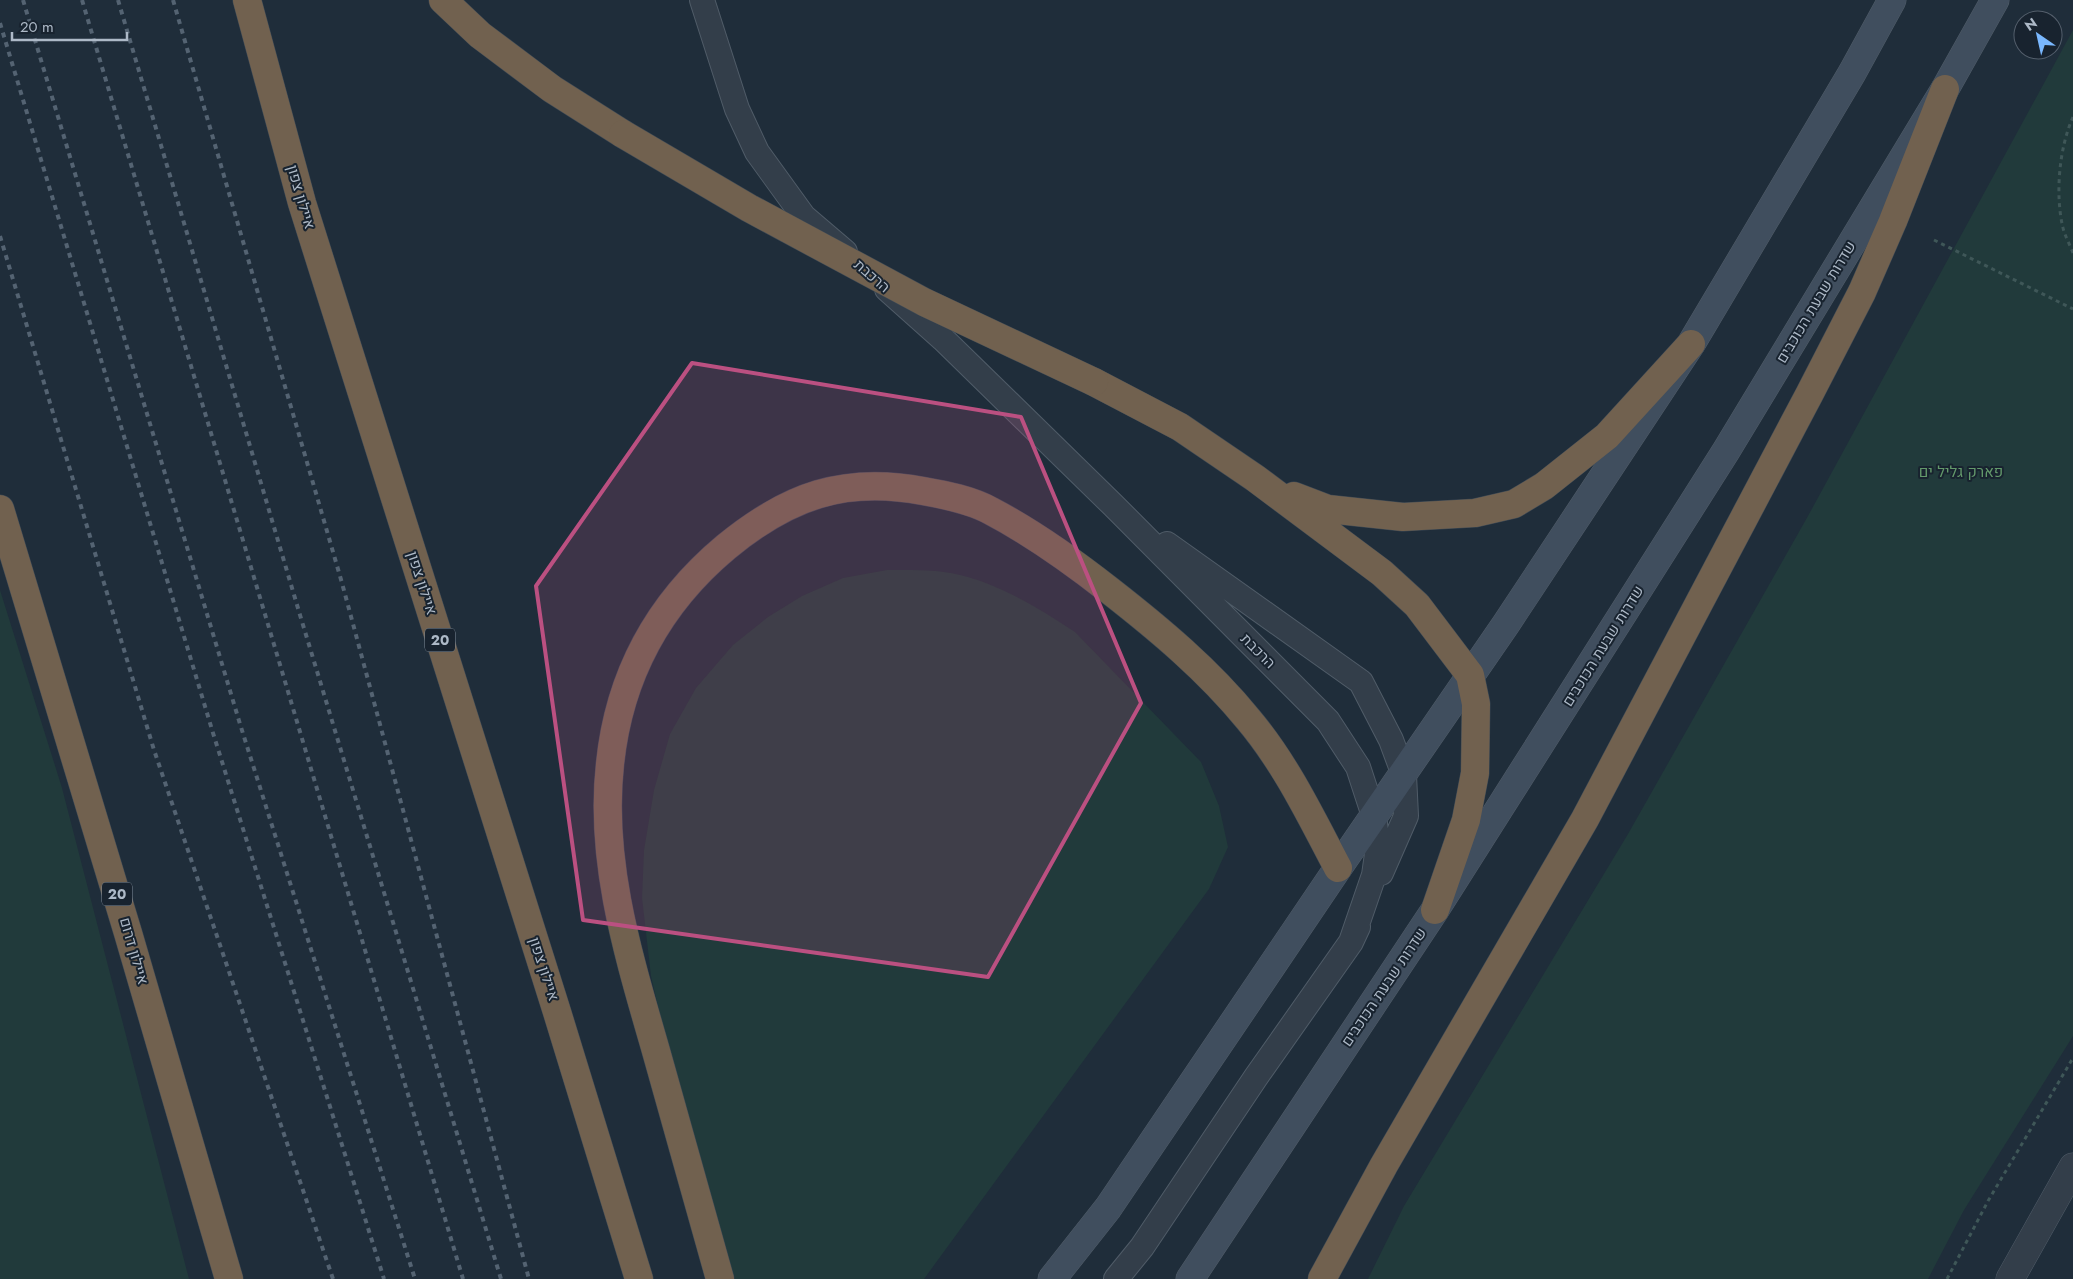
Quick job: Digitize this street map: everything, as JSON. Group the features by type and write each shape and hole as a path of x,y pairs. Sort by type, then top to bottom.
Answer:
{"highway":[{"name":"איילון צפון","path":"247,0 302,203 557,1012 639,1279"},
{"path":"443,0 480,35 552,89 623,134 749,208 924,302 1094,382 1180,427 1255,478 1382,573 1418,605 1470,675 1476,704 1475,773 1466,820 1435,910"},
{"path":"1322,1279 1384,1165 1584,819 1810,393 1866,283 1893,221 1945,89"},
{"path":"1255,478 1300,499 1328,509 1359,513 1403,517 1440,516 1475,513 1514,504 1544,486 1607,436 1690,344"},
{"path":"720,1279 633,972 610,865 607,808 616,722 625,689 645,644 670,605 708,562 743,533 778,510 819,493 859,486 904,487 950,496 988,509 1046,543 1165,634 1210,678 1249,719 1286,771 1338,868"},
{"name":"איילון דרום","path":"0,509 128,933 229,1279"}],"main road":[{"path":"1052,1279 1108,1208 1338,868 1404,775 1506,624 1690,344 1852,73 1892,0"},
{"name":"שדרות שבעת הכוכבים","path":"1190,1279 1435,910 1726,451 1945,89 1995,0"}],"street":[{"path":"2010,1279 2073,1167"}],"lane":[{"name":"הרכבת","path":"702,0 737,109 757,152 804,217 943,339 1113,505 1328,721 1358,767 1374,816"},
{"name":"הרכבת","path":"1113,505 1361,682 1391,740 1404,775"},
{"path":"1116,1279 1142,1247 1256,1077 1351,942 1406,816 1404,775"},
{"path":"1351,942 1374,875 1378,847 1374,816"}],"path":[{"path":"2073,116 2061,158 2060,196 2063,228 2073,253"},
{"path":"1934,240 2073,309"},
{"path":"1947,1279 1988,1200 2073,1058"}],"highlighted area":[{"path":"692,363 1021,417 1141,703 988,977 583,920 536,586"}],"green space":[{"name":"פארק גליל ים","path":"2073,30 2073,1036 1964,1210 1928,1279 1368,1279 1404,1206 1628,834 1808,516 2057,60 2063,60 2063,48"},
{"path":"887,570 938,571 958,574 996,587 1023,600 1075,632 1201,762 1219,806 1228,847 1209,889 924,1279 735,1279 682,1110 651,976 642,898 644,850 654,790 670,734 696,688 733,645 768,617 802,596 843,578"},
{"path":"0,590 62,788 189,1279 0,1279"}],"railway":[{"path":"23,0 240,724 415,1279"},
{"path":"82,0 463,1279"},
{"path":"118,0 300,615 501,1279"},
{"path":"173,0 342,583 529,1279"},
{"path":"0,23 213,733 384,1279"},
{"path":"0,236 154,750 333,1279"}]}
